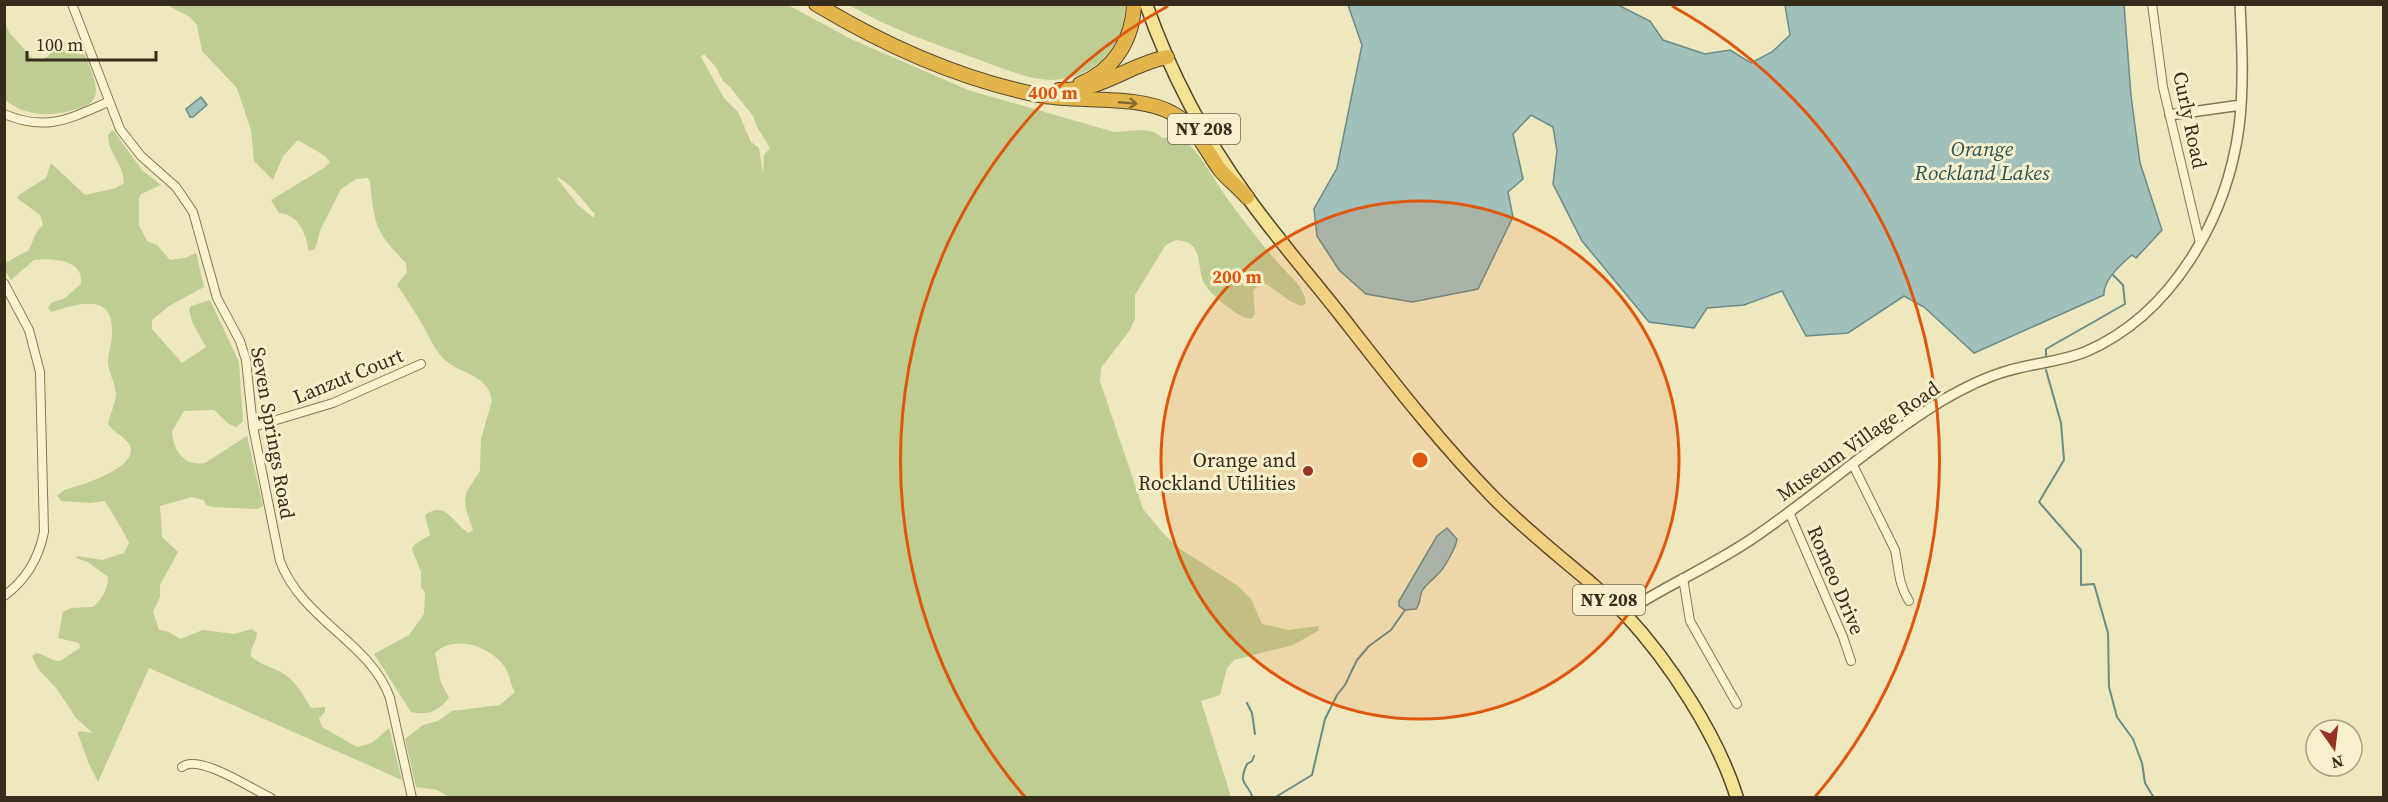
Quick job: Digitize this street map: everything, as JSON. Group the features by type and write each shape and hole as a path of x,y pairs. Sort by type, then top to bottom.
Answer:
{"highway":[{"path":"816,4 881,40 951,70 1021,91 1070,99 1141,104 1174,114 1194,130 1221,171 1247,197"},
{"path":"828,4 883,34 943,60 1022,85 1074,90 1097,85 1167,57"},
{"path":"1058,90 1088,81 1116,58 1131,27 1134,4"},
{"path":"1070,99 1111,87 1156,66 1167,57"}],"main road":[{"name":"NY 208","path":"1146,4 1167,57 1216,149 1247,197 1437,436 1494,498 1624,613 1669,668 1704,724 1725,766 1737,798"}],"street":[{"name":"Seven Springs Road","path":"72,4 120,129 133,148 155,171 175,186 193,212 217,298 240,341 246,360 253,427 280,561 287,579 304,601 372,666 384,682 390,698 412,798"},
{"name":"Curly Road","path":"2152,4 2163,87 2200,243"},
{"name":"Museum Village Road","path":"1624,613 1654,593 1728,554 1944,399 2005,371 2082,353 2118,334 2145,314 2180,274 2200,243 2229,176 2241,105 2240,4"},
{"path":"4,114 24,122 48,124 70,119 108,102"},
{"path":"2170,115 2241,105"},
{"path":"4,283 29,330 40,372 44,532 40,548 31,567 21,582 4,596"},
{"name":"Lanzut Court","path":"253,427 333,403 421,364"},
{"path":"1853,465 1895,550 1898,574 1909,601"},
{"name":"Romeo Drive","path":"1789,512 1851,661"},
{"path":"1683,578 1690,621 1737,704"},
{"path":"182,767 192,762 206,765 271,798"}],"green space":[{"path":"167,5 788,5 851,39 968,90 1114,132 1143,130 1154,132 1163,138 1179,136 1199,155 1244,221 1299,286 1306,304 1301,306 1266,284 1259,285 1253,291 1255,314 1251,319 1245,318 1225,305 1207,288 1202,278 1195,249 1186,242 1173,241 1165,246 1135,295 1135,318 1130,330 1101,368 1100,381 1143,509 1162,532 1177,547 1238,586 1251,599 1262,624 1289,630 1319,626 1318,631 1293,645 1234,660 1227,668 1220,695 1201,701 1231,797 451,798 437,790 416,787 405,739 423,725 438,721 452,711 500,705 515,692 506,669 498,659 481,648 461,643 452,644 435,653 441,683 449,698 432,711 411,712 374,654 409,635 424,614 425,592 421,587 421,572 412,549 415,544 430,535 425,515 439,510 449,515 469,533 473,530 465,500 467,491 480,471 481,439 492,401 490,392 480,380 451,365 442,357 397,285 407,272 406,263 382,235 375,217 368,178 356,179 341,189 321,228 315,249 309,251 300,226 292,217 279,213 271,200 330,162 325,156 298,140 283,156 273,180 254,161 251,130 237,88 202,51 197,25 190,17","holes":["704,54 716,67 723,81 753,116 770,148 764,155 763,174 759,148 751,142 738,112 724,98 701,57","556,177 567,183 577,193 595,214 594,218 578,205"]},
{"path":"849,5 1125,5 1124,20 1119,34 1113,47 1104,58 1080,74 1066,79 1050,80 1014,73 930,42 897,29"},
{"path":"5,22 9,32 35,62 47,57 54,50 85,55 96,86 92,101 77,109 40,114 22,110 5,100"},
{"path":"113,130 142,170 161,185 141,194 139,198 139,225 147,241 157,245 170,260 185,258 196,253 204,287 169,306 152,320 152,329 182,363 206,347 193,324 189,310 191,306 210,300 239,362 243,422 236,427 229,424 214,410 184,411 172,431 177,451 186,460 198,464 205,463 247,436 263,506 257,509 212,507 206,505 204,500 192,497 160,506 162,537 178,552 160,585 160,597 153,612 159,630 169,632 180,639 203,630 234,634 252,629 257,633 251,656 288,677 311,708 325,707 325,712 319,718 322,727 357,747 372,743 389,728 402,780 149,668 98,782 78,734 79,731 93,733 76,718 57,689 38,669 32,656 36,653 60,661 80,648 79,643 58,638 63,612 71,608 93,607 104,594 108,577 88,562 76,558 77,556 102,560 124,553 129,543 104,501 91,503 61,501 57,495 119,468 131,452 127,441 108,424 116,393 108,366 112,334 111,320 107,311 100,306 82,304 51,312 48,308 51,303 65,298 81,284 81,276 72,265 58,260 34,260 11,280 5,271 5,263 29,250 36,233 43,225 40,215 17,198 46,178 51,163 85,195 116,188 124,183 121,169 110,147 108,135"}],"water":[{"name":"Orange Rockland Lakes","path":"2124,4 2131,96 2140,163 2162,230 2136,258 2132,255 2118,268 2106,284 2104,295 1974,353 1924,307 1904,296 1848,333 1806,336 1782,291 1744,305 1707,308 1694,328 1649,322 1582,241 1553,184 1557,151 1553,127 1531,115 1513,134 1523,179 1508,192 1513,217 1478,289 1412,302 1366,294 1339,270 1317,236 1314,209 1337,168 1362,45 1348,5 1618,5 1650,21 1663,40 1705,54 1730,50 1751,63 1772,52 1790,35 1785,5"},
{"path":"201,97 207,105 190,117 186,109"},
{"path":"1447,528 1457,539 1450,557 1441,571 1422,591 1416,609 1405,610 1399,606 1399,601 1437,536"}],"waterway":[{"path":"2046,357 2046,349 2125,304 2123,285 2113,275"},
{"path":"2046,370 2061,423 2064,460 2039,502 2081,550 2081,585 2094,584 2108,633 2109,687 2117,717 2133,739 2142,763 2145,783 2154,798"},
{"path":"1274,798 1312,775 1325,719 1337,695 1345,685 1357,660 1369,646 1391,630 1405,610"},
{"path":"1247,703 1252,713 1255,734"},
{"path":"1253,798 1244,783 1243,776 1247,764 1254,756"}],"place":[{"name":"Orange and Rockland Utilities","path":"1308,471"}]}
